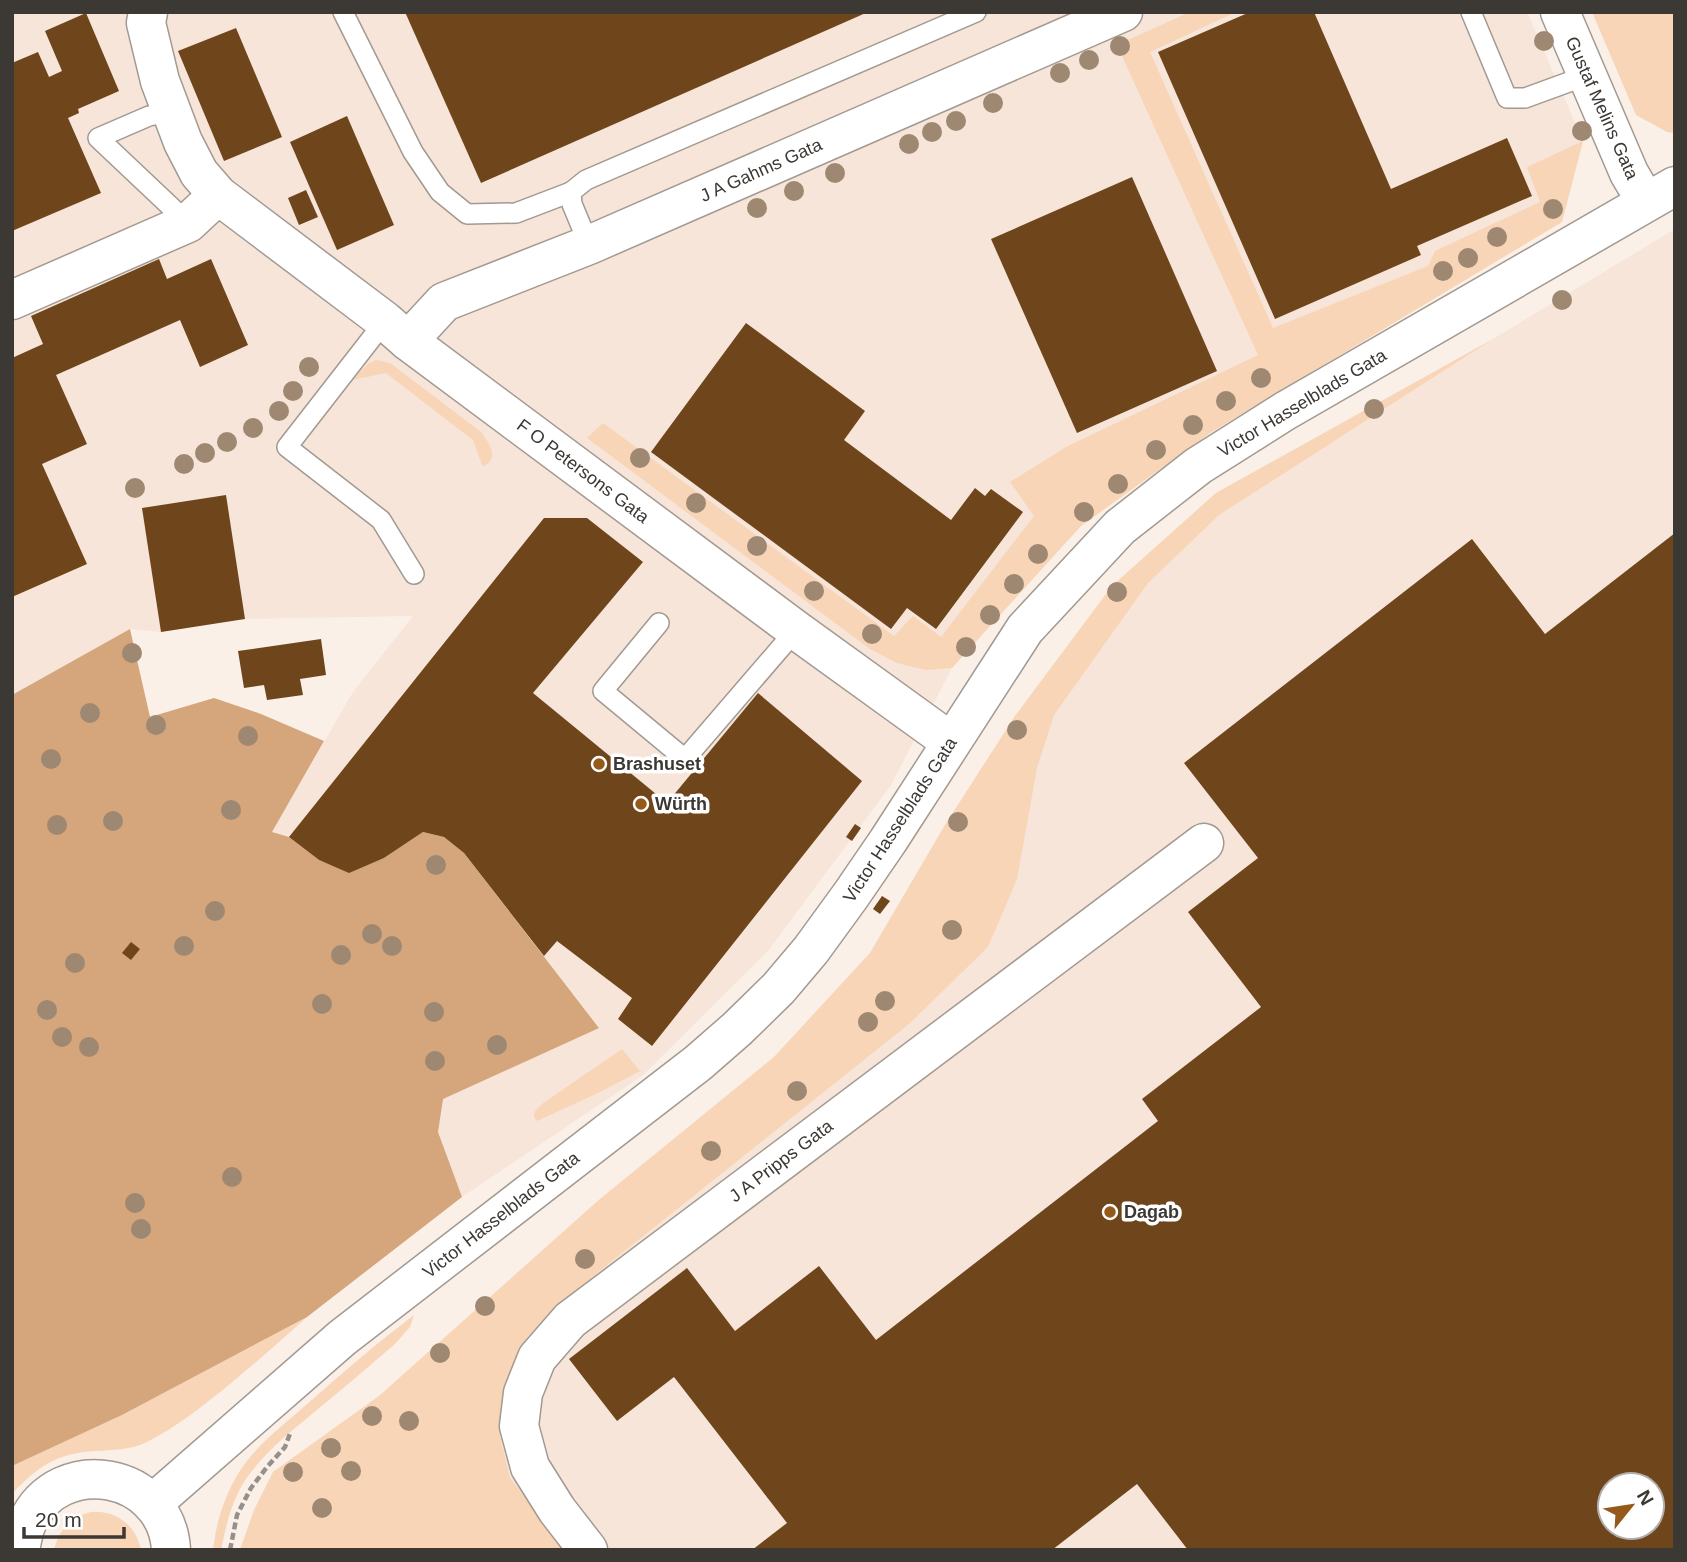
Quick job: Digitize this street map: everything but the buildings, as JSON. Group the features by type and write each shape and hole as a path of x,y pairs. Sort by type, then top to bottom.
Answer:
{"street":[{"name":"F O Petersons Gata","path":"148,12 145,23 160,80 183,142 199,173 218,195 796,630 951,742"},
{"name":"J A Gahms Gata","path":"397,331 444,302 589,245 1123,12"},
{"name":"Gustaf Melins Gata","path":"1560,12 1629,173 1660,194"},
{"name":"Victor Hasselblads Gata","path":"152,1504 342,1338 688,1072 778,989 811,950 851,895 1025,629 1121,527 1198,466 1285,411 1660,194"},
{"path":"12,300 188,223 218,195"},
{"name":"J A Pripps Gata","path":"588,1550 557,1510 530,1467 519,1426 523,1393 537,1358 570,1320 1204,843"},
{"path":"20,1550 27,1523 34,1511 53,1492 65,1485 91,1479 118,1482 142,1495 164,1522 171,1550"}],"lane":[{"path":"343,12 413,152 440,192 467,214 516,213 571,192 586,180 976,12"},
{"path":"1471,12 1507,98 1525,98 1588,75"},
{"path":"172,112 149,116 98,138 188,223"},
{"path":"571,192 572,205 589,245"},
{"path":"397,331 287,447 381,520 414,574"},
{"path":"659,623 603,691 685,759 796,630"}],"path":[{"path":"230,1550 237,1515 251,1488 285,1447 293,1423"}],"shaded area":[{"path":"12,12 1527,12 1583,141 1562,222 1210,433 1081,526 952,668 891,785 768,951 642,1076 462,1197 438,1132 442,1099 599,1027 464,853 423,832 384,858 349,873 319,860 289,837 272,832 353,692 413,616 245,619 161,632 130,629 12,695"},
{"path":"1190,12 1236,12 1150,52 1273,328 1428,266 1435,251 1540,202 1527,167 1583,141 1562,222 1210,433 1081,526 952,668 926,670 897,663 870,649 587,438 603,423 894,636 913,616 941,637 1034,516 1010,482 1066,447 1258,355 1117,45"},
{"path":"1592,12 1675,12 1675,133 1667,132 1636,115"},
{"path":"1675,229 1675,1550 240,1550 254,1510 273,1472 379,1396 600,1199 774,1057 870,953 945,825 1015,716 1112,586 1216,493 1493,339"},
{"path":"1493,339 1219,515 1148,583 1054,715 1037,768 1017,879 988,947 909,1024 597,1273 528,1336 506,1386 500,1437 510,1478 567,1550 240,1550 254,1510 273,1472 379,1396 600,1199 774,1057 870,953 945,825 1015,716 1112,586 1216,493"},
{"path":"376,360 390,363 481,432 491,450 489,463 482,465 473,440 386,373 352,380 369,363"},
{"path":"130,629 150,717 214,698 261,714 324,741 272,832 289,837 319,860 349,872 384,858 423,832 444,837 464,853 599,1028 443,1099 438,1132 462,1197 307,1317 122,1415 12,1466 12,695"},
{"path":"622,1049 640,1071 537,1121 534,1117 535,1111 542,1104"},
{"path":"414,1315 410,1327 395,1344 285,1436 261,1461 237,1495 221,1550 213,1550 225,1501 238,1474 252,1454 332,1382"},
{"path":"307,1317 230,1384 169,1430 134,1447 82,1452 59,1458 39,1469 12,1494 12,1466 122,1415"},
{"path":"91,1512 109,1514 124,1521 135,1533 141,1550 54,1550 66,1525"}],"place":[{"name":"Brashuset","path":"599,764"},
{"name":"Würth","path":"641,804"},
{"name":"Dagab","path":"1110,1212"}]}
